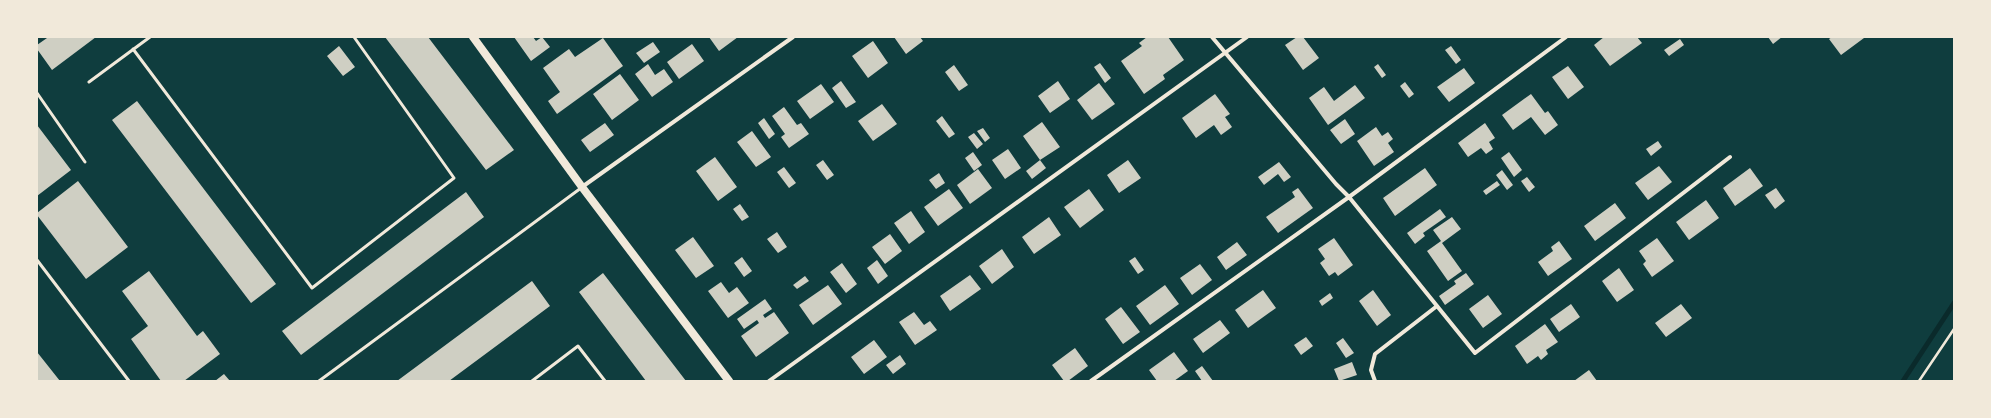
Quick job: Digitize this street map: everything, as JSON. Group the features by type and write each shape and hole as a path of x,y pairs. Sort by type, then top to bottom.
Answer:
{"main road":[{"path":"473,37 582,187 729,381"}],"street":[{"path":"582,187 793,37"},
{"path":"1212,37 1349,197 1475,353 1730,157"},
{"path":"769,381 1247,37"},
{"path":"1091,381 1349,197 1566,37"},
{"path":"1376,381 1371,370 1375,354 1437,306"}],"lane":[{"path":"89,82 150,37"},
{"path":"133,49 312,288 454,178 354,37"},
{"path":"37,93 85,162"},
{"path":"319,381 582,187"},
{"path":"37,260 129,381"},
{"path":"532,381 578,346 605,381"}],"path":[{"path":"1919,381 1954,329"}],"building":[{"path":"46,37 96,37 52,70 37,49 37,45 47,38"},
{"path":"385,37 428,37 514,150 486,170"},
{"path":"514,37 533,37 536,41 542,37 550,47 531,61"},
{"path":"709,37 738,37 719,51"},
{"path":"894,37 920,37 923,41 906,54"},
{"path":"1147,37 1168,37 1184,60 1163,75 1165,79 1144,94 1121,61 1142,46 1139,43"},
{"path":"1297,37 1303,37 1319,58 1303,70 1285,45"},
{"path":"1604,37 1637,37 1642,43 1610,66 1594,45"},
{"path":"1768,37 1782,37 1773,44"},
{"path":"1832,37 1864,38 1841,55 1829,39"},
{"path":"603,38 623,66 557,114 548,101 560,92 543,68 569,49 575,57"},
{"path":"1680,39 1684,45 1669,56 1664,50"},
{"path":"873,41 888,63 868,78 852,56"},
{"path":"653,42 660,52 644,63 636,53"},
{"path":"692,44 704,61 679,79 667,62"},
{"path":"339,46 355,67 343,76 327,56"},
{"path":"1451,46 1461,60 1456,64 1445,50"},
{"path":"1100,63 1111,78 1105,83 1094,67"},
{"path":"648,64 655,75 664,69 673,82 652,97 635,74"},
{"path":"1378,64 1386,75 1382,78 1374,67"},
{"path":"954,65 968,85 959,91 945,72"},
{"path":"1568,66 1584,87 1568,99 1552,77"},
{"path":"1464,68 1475,83 1449,102 1437,87"},
{"path":"620,74 639,100 612,120 593,94"},
{"path":"841,81 856,102 846,108 832,88"},
{"path":"1058,81 1070,99 1050,113 1038,96"},
{"path":"1405,82 1414,94 1409,98 1400,86"},
{"path":"1099,83 1115,104 1092,120 1077,100"},
{"path":"821,84 834,102 810,119 797,101"},
{"path":"1355,85 1365,98 1328,125 1309,98 1324,87 1334,101"},
{"path":"1215,94 1230,114 1225,117 1232,127 1221,135 1214,125 1196,138 1182,118"},
{"path":"1531,94 1545,113 1548,111 1558,125 1545,135 1531,117 1513,130 1502,115"},
{"path":"137,101 276,284 251,303 112,120"},
{"path":"882,104 897,124 873,141 858,121"},
{"path":"784,107 797,125 801,123 809,134 789,148 781,137 785,134 772,116"},
{"path":"942,116 955,134 949,138 936,121"},
{"path":"764,118 775,134 769,139 758,123"},
{"path":"1345,119 1355,134 1341,144 1330,130"},
{"path":"1042,122 1060,147 1040,160 1023,136"},
{"path":"605,123 614,135 590,152 581,140"},
{"path":"1485,123 1495,138 1489,142 1493,149 1486,154 1481,148 1468,157 1458,143"},
{"path":"37,125 71,170 37,196"},
{"path":"1376,127 1382,136 1388,132 1393,139 1388,143 1394,152 1374,166 1357,141"},
{"path":"983,128 990,138 985,142 977,131"},
{"path":"752,131 771,157 756,167 737,142"},
{"path":"974,133 983,144 977,149 968,137"},
{"path":"1658,141 1662,147 1651,156 1646,149"},
{"path":"1008,149 1021,168 1005,179 992,160"},
{"path":"973,152 982,165 974,171 965,158"},
{"path":"1509,152 1522,170 1514,177 1501,158"},
{"path":"715,157 737,187 718,201 696,171"},
{"path":"823,160 834,175 827,180 816,165"},
{"path":"1040,160 1046,168 1032,179 1026,171"},
{"path":"1128,160 1141,178 1119,193 1107,175"},
{"path":"1279,162 1291,177 1284,182 1278,174 1264,185 1258,177"},
{"path":"1659,166 1672,182 1648,200 1635,183"},
{"path":"784,167 796,183 789,188 777,172"},
{"path":"1425,168 1437,185 1395,216 1383,198"},
{"path":"1750,168 1763,186 1735,206 1723,188"},
{"path":"978,169 992,188 970,204 957,185"},
{"path":"1502,170 1513,185 1507,190 1496,175"},
{"path":"939,173 945,183 936,189 929,180"},
{"path":"1527,177 1535,187 1529,192 1521,181"},
{"path":"78,181 128,247 86,279 37,215 37,213"},
{"path":"1497,181 1500,185 1486,195 1483,191"},
{"path":"1298,188 1313,208 1278,233 1266,217 1295,197 1292,192"},
{"path":"1776,188 1785,201 1775,209 1765,195"},
{"path":"949,189 963,208 938,226 924,207"},
{"path":"1089,189 1104,210 1080,228 1064,207"},
{"path":"466,192 484,217 301,355 282,331"},
{"path":"1706,200 1719,218 1689,240 1676,222"},
{"path":"1615,203 1626,218 1595,241 1584,226"},
{"path":"740,204 749,217 742,221 733,209"},
{"path":"1440,209 1446,217 1423,233 1425,236 1415,244 1407,233"},
{"path":"911,211 925,232 909,244 894,223"},
{"path":"1049,217 1061,235 1034,254 1022,237"},
{"path":"1452,217 1461,229 1442,243 1462,271 1448,281 1427,251 1441,241 1433,230"},
{"path":"777,232 787,247 778,253 767,239"},
{"path":"890,234 902,251 885,264 872,247"},
{"path":"693,237 714,266 696,278 675,250"},
{"path":"1334,238 1353,265 1338,276 1335,272 1329,276 1320,263 1325,259 1318,249"},
{"path":"1657,238 1674,261 1652,277 1643,264 1646,261 1639,251"},
{"path":"1559,241 1572,259 1548,276 1538,262 1553,251 1551,247"},
{"path":"1237,242 1247,255 1226,270 1217,257"},
{"path":"1002,249 1014,267 992,284 979,266"},
{"path":"742,257 752,271 744,277 734,263"},
{"path":"1135,257 1144,270 1138,274 1129,261"},
{"path":"877,260 888,276 878,284 867,268"},
{"path":"842,263 857,284 846,293 830,272"},
{"path":"1200,264 1212,280 1192,295 1180,278"},
{"path":"1619,268 1634,290 1617,302 1602,281"},
{"path":"149,271 197,336 203,331 220,354 184,381 161,381 131,339 148,326 122,291"},
{"path":"603,273 686,381 646,381 579,292"},
{"path":"1466,273 1474,284 1445,305 1439,296 1456,284 1454,281"},
{"path":"970,275 981,289 950,311 940,296"},
{"path":"805,276 809,281 797,289 793,285"},
{"path":"532,281 550,306 449,381 397,381"},
{"path":"721,282 729,293 737,287 749,303 728,318 708,291"},
{"path":"828,285 842,304 813,325 799,305"},
{"path":"1165,285 1179,304 1150,325 1136,306"},
{"path":"1263,290 1276,308 1248,328 1235,310"},
{"path":"1373,290 1391,315 1377,326 1359,301"},
{"path":"1330,293 1333,298 1322,306 1319,301"},
{"path":"1488,295 1502,314 1483,328 1469,309"},
{"path":"765,299 772,309 763,315 765,318 774,312 789,333 756,357 741,336 759,323 757,320 744,329 737,319"},
{"path":"1571,304 1580,317 1559,332 1550,319"},
{"path":"1681,304 1692,318 1666,337 1655,323"},
{"path":"1121,307 1140,332 1123,344 1105,319"},
{"path":"914,312 924,325 930,321 937,330 915,345 899,322"},
{"path":"1220,320 1230,333 1203,353 1193,339"},
{"path":"1545,324 1558,342 1546,350 1548,354 1541,360 1538,356 1527,364 1515,346"},
{"path":"1306,337 1313,346 1301,355 1294,345"},
{"path":"1343,338 1354,353 1346,358 1336,343"},
{"path":"874,340 887,357 864,374 851,357"},
{"path":"1075,348 1088,366 1068,381 1064,381 1052,365"},
{"path":"37,352 60,381 37,381"},
{"path":"1174,352 1188,371 1174,381 1157,381 1149,370"},
{"path":"900,355 906,364 893,374 886,365"},
{"path":"1352,362 1357,375 1339,381 1334,369"},
{"path":"1202,366 1213,381 1202,381 1195,371"},
{"path":"1589,370 1597,381 1574,381"},
{"path":"224,374 230,381 215,381"}],"waterway":[{"path":"1903,381 1954,303"}]}
